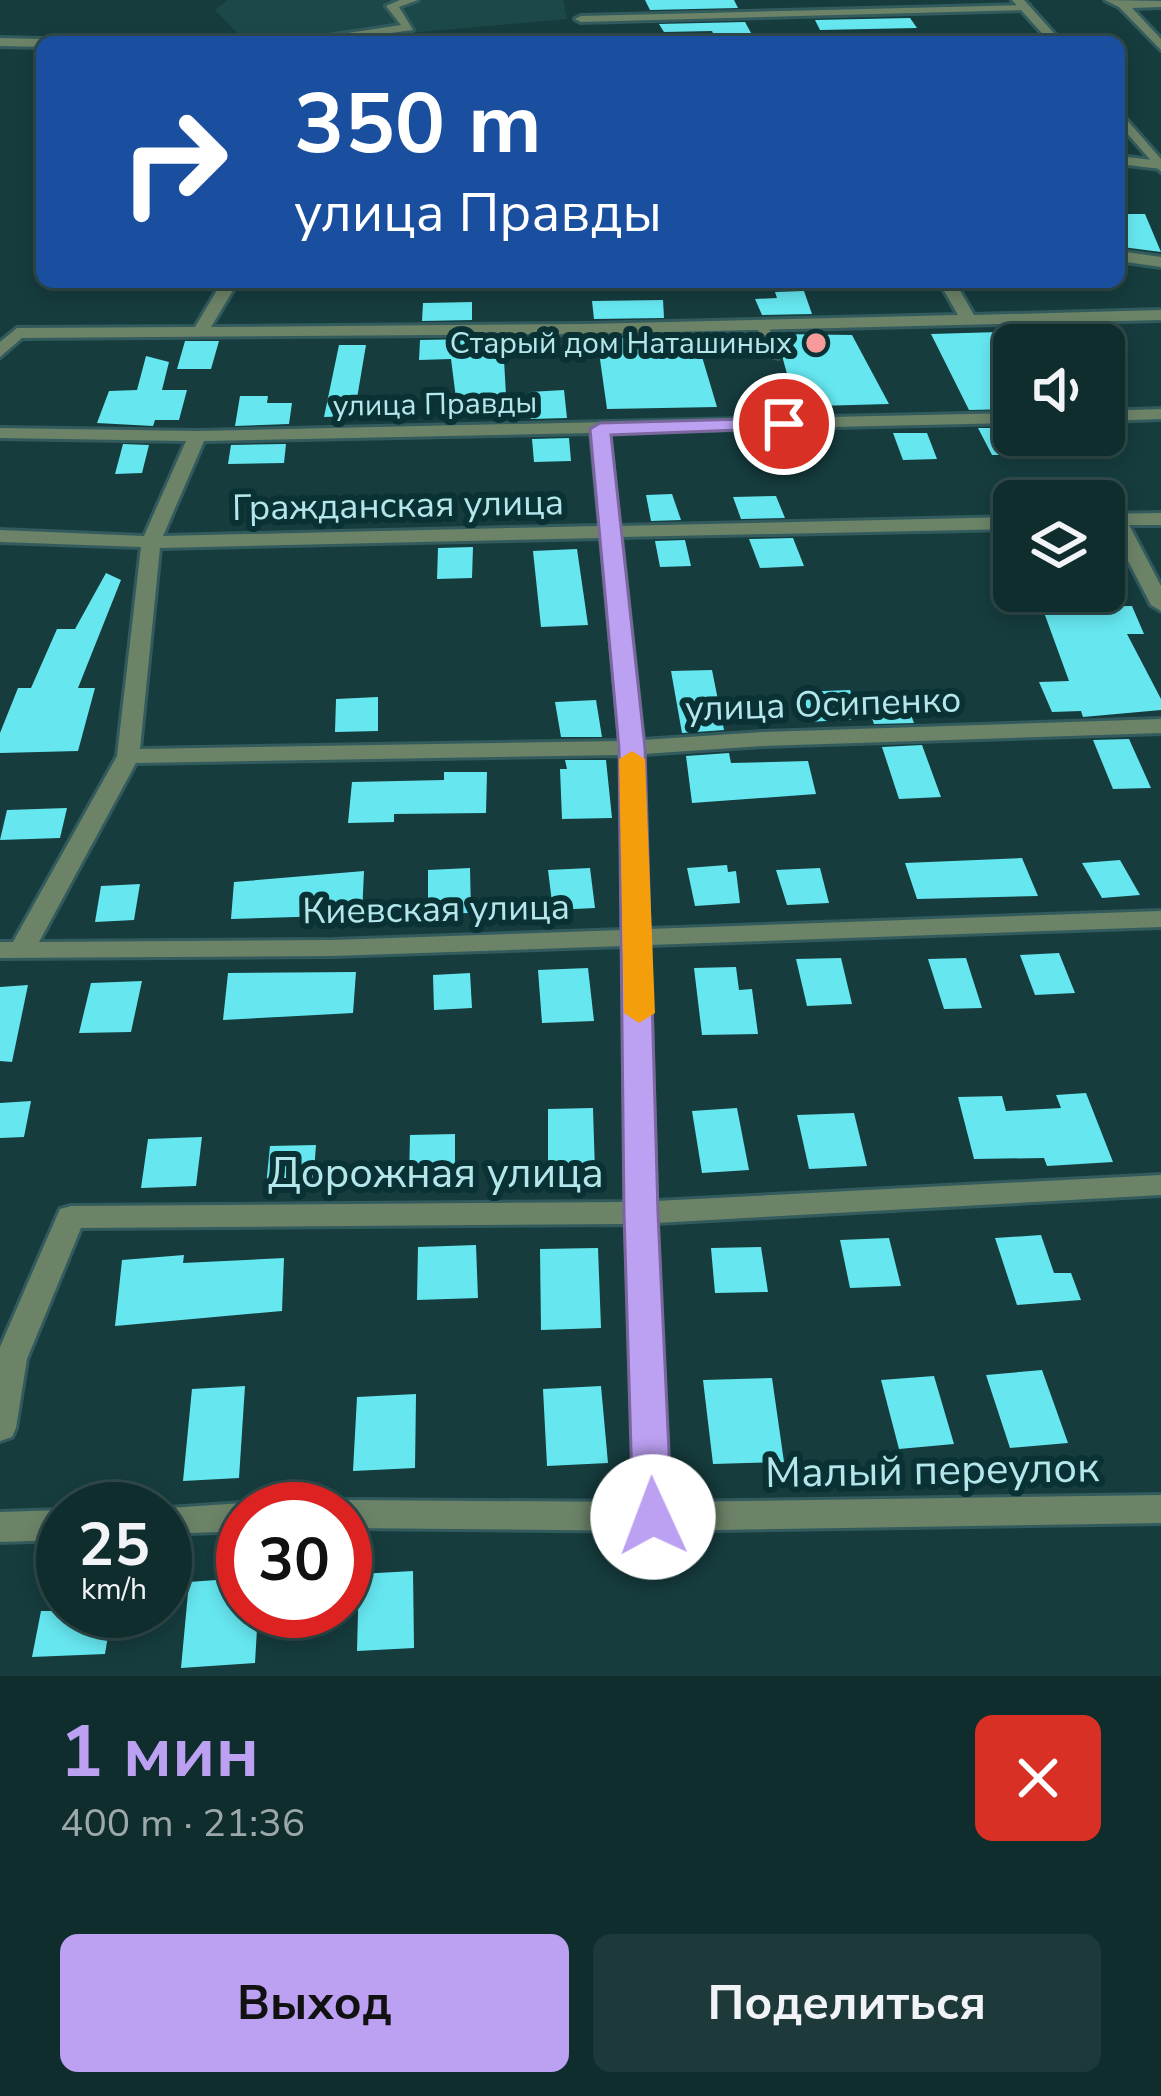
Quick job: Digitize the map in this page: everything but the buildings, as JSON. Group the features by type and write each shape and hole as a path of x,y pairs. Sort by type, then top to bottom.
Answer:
{"street":[{"path":"343,36 409,28 392,6 412,0"},
{"path":"1117,3 1161,4"},
{"path":"1117,3 1161,46"},
{"path":"581,19 1022,4 1051,36"},
{"path":"0,42 36,43"},
{"path":"1125,122 1158,160"},
{"path":"1125,160 1158,160"},
{"path":"1125,257 1161,262"},
{"path":"200,332 226,288"},
{"path":"951,288 970,321"},
{"path":"0,352 17,333 762,325 1161,315"},
{"path":"1125,415 1161,414"},
{"name":"улица Правды","path":"0,433 197,436 993,419"},
{"path":"600,429 632,748 641,1213 653,1517"},
{"path":"11,950 128,755 151,542 197,436"},
{"path":"1125,520 1161,519"},
{"name":"Гражданская улица","path":"0,536 151,542 993,523"},
{"path":"1125,545 1161,605"},
{"name":"улица Осипенко","path":"128,755 632,748 1161,726"},
{"name":"Киевская улица","path":"11,950 639,939 1161,920"},
{"name":"Дорожная улица","path":"0,1428 10,1359 71,1217 641,1213 1161,1185"},
{"name":"Малый переулок","path":"372,1514 653,1517 1161,1509"},
{"path":"0,1527 36,1526"}],"lane":[{"path":"762,325 774,355"}],"shaded area":[{"path":"227,0 563,0 567,19 378,36 240,36 215,10"}],"slow traffic":[{"path":"632,759 639,1013"}],"place":[{"name":"Старый дом Наташиных","path":"816,343"}],"route":[{"path":"653,1517 641,1213 632,748 600,429 784,424"}]}
